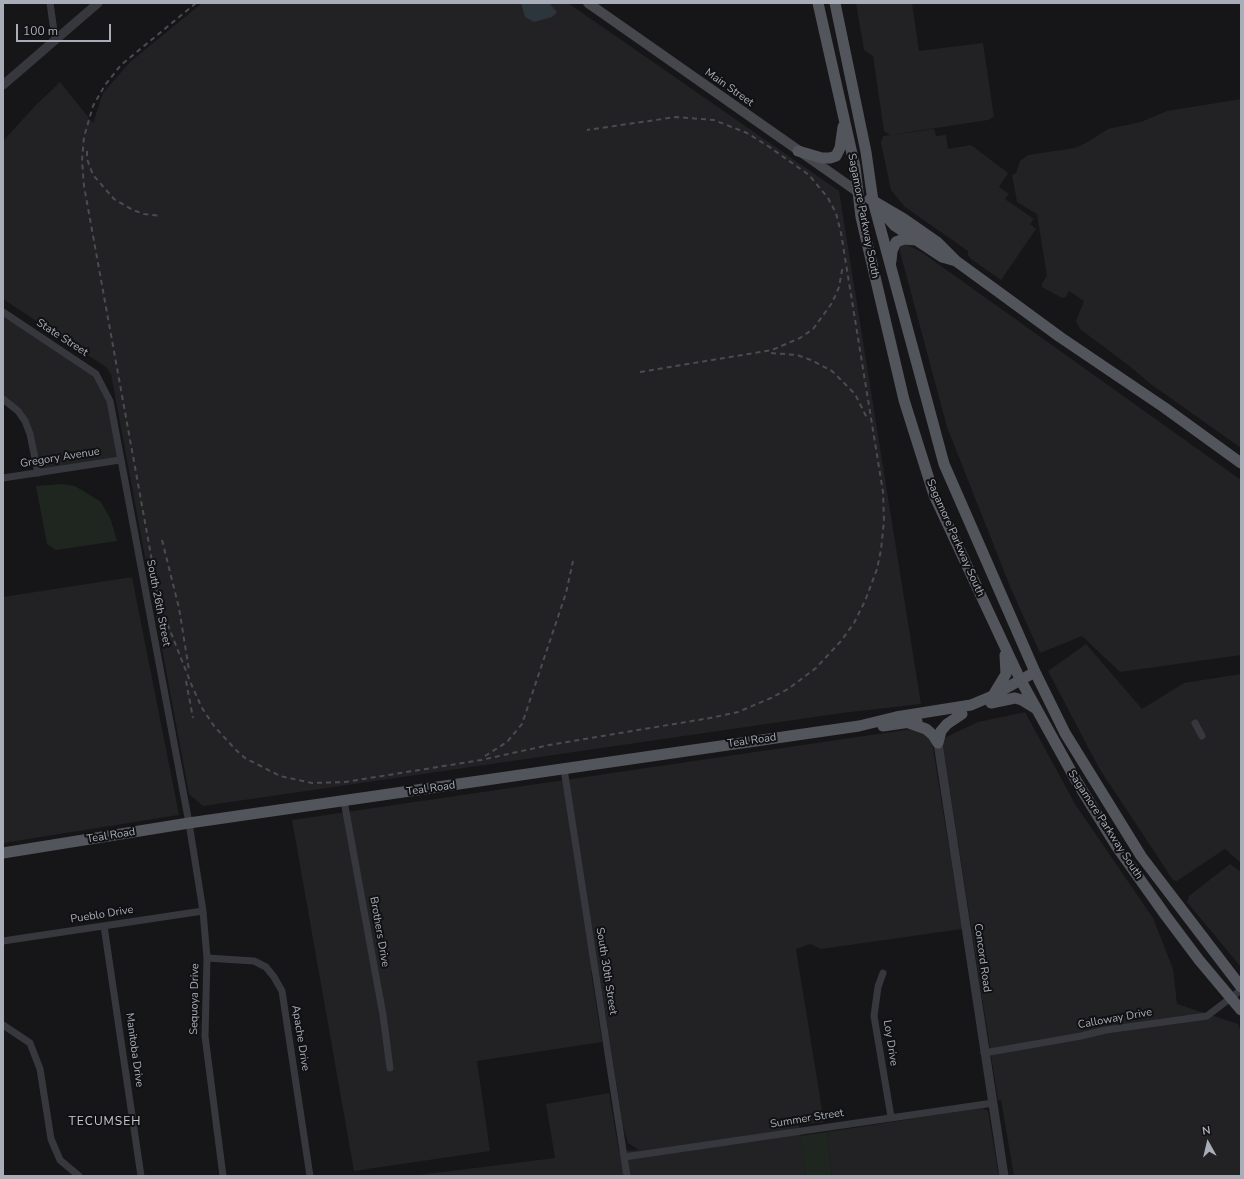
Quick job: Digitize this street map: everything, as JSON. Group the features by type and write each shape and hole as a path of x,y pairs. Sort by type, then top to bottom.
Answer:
{"main road":[{"name":"Main Street","path":"588,3 858,192"},
{"name":"Sagamore Parkway South","path":"818,3 844,124 855,167 861,217 904,400 934,495 1020,679 1077,782 1117,847 1199,960 1241,1010"},
{"name":"Sagamore Parkway South","path":"835,3 866,152 873,201 944,464 1035,672 1065,733 1141,856 1241,987"},
{"path":"798,151 822,158 836,156 840,148 844,124"},
{"path":"858,192 904,219 937,242 956,261 1060,337 1165,408 1241,463"},
{"path":"873,201 891,222 942,257 956,261"},
{"path":"891,268 892,251 896,242 904,238 916,240"},
{"path":"990,700 999,689 1006,674 1006,664 1000,637"},
{"name":"Teal Road","path":"859,726 877,727 962,714 990,700 1020,679 1035,672"},
{"path":"990,700 1015,698 1022,700 1037,710"},
{"name":"Teal Road","path":"3,853 344,801 859,726 896,716 966,706 990,700"},
{"path":"938,743 941,731 947,724 962,714"},
{"path":"908,723 926,729 933,735 938,743"}],"street":[{"path":"50,3 55,38"},
{"path":"3,86 55,38 98,3"},
{"name":"State Street","path":"3,312 90,368 96,374 104,388"},
{"name":"South 26th Street","path":"104,388 110,401 189,824"},
{"path":"3,399 18,411 25,421 30,434 38,473"},
{"name":"Gregory Avenue","path":"3,478 120,460"},
{"path":"1195,723 1202,736"},
{"name":"Concord Road","path":"938,743 1004,1176"},
{"name":"South 30th Street","path":"564,769 626,1176"},
{"name":"Brothers Drive","path":"344,801 383,1014 390,1068"},
{"name":"Sequoya Drive","path":"189,824 203,911 207,958 204,1036 223,1176"},
{"name":"Pueblo Drive","path":"3,941 203,911"},
{"name":"Manitoba Drive","path":"104,926 141,1176"},
{"name":"Apache Drive","path":"207,958 254,961 266,967 282,991 310,1176"},
{"name":"Loy Drive","path":"883,973 878,988 874,1016 891,1117"},
{"name":"Calloway Drive","path":"984,1052 1081,1036 1106,1030 1207,1016 1232,999 1241,990"},
{"path":"3,1025 30,1043 40,1069 51,1139 60,1160 79,1176"},
{"name":"Summer Street","path":"624,1157 993,1103"}],"shaded area":[{"path":"202,3 568,3 839,191 921,704 842,713 203,806 189,794 111,374 106,367 3,299 3,141 35,106 60,82 93,123 103,93 130,62"},
{"path":"521,3 549,3 557,12 552,17 534,22 525,17"},
{"path":"856,3 912,3 919,51 983,43 994,117 988,120 890,135 884,131 873,56 864,50"},
{"path":"1241,99 1241,448 1152,385 1080,329 1076,321 1084,301 1069,291 1066,297 1062,298 1042,287 1042,283 1047,276 1037,214 1017,202 1012,175 1016,173 1020,161 1028,155 1075,148 1108,129 1141,122 1167,111"},
{"path":"934,129 936,136 946,135 948,149 971,145 1008,173 999,187 1009,194 1005,199 1034,219 1030,224 1036,229 1001,280 971,259 968,255 968,251 905,207 891,190 881,143 883,136"},
{"path":"905,244 920,251 1241,480 1241,655 1120,672 1082,636 1040,653 1011,589 947,427 900,252 900,247"},
{"path":"3,312 89,368 104,388 120,460 38,473 25,421 3,399"},
{"path":"63,484 75,486 101,502 111,520 117,541 56,550 47,544 36,486"},
{"path":"132,577 179,815 3,843 3,597"},
{"path":"1086,644 1142,709 1184,683 1241,674 1241,863 1225,849 1177,881 1173,880 1099,768 1048,671"},
{"path":"1025,712 1075,804 1153,918 1173,969 1177,1004 1238,1024 1241,1032 1241,1176 1014,1176 1001,1100 998,1100 942,739 978,722"},
{"path":"912,729 925,731 932,742 962,929 821,949 810,944 796,949 824,1122 799,1125 806,1176 411,1176 555,1158 546,1104 609,1093 619,1151 639,1150 628,1143 623,1126 599,971 591,972 602,1042 477,1061 490,1151 354,1171 292,820"},
{"path":"1230,864 1241,872 1241,967 1187,902 1189,896"},
{"path":"982,1108 988,1111 999,1176 832,1176 827,1132"},
{"path":"827,1132 832,1176 806,1176 800,1136"}],"railway":[{"path":"196,3 121,65 105,85 93,106 84,137 82,160 84,186 160,605 192,686 202,708 214,726 245,758 280,776 312,783 345,782 481,760 549,745 738,712 788,689 816,668 841,641 854,623 865,601 877,569 881,550 884,521 883,492 841,233 836,213 828,198 809,175 768,146 747,133 714,120 676,117 587,130"},
{"path":"87,151 87,159 93,175 114,199 133,210 144,214 161,216"},
{"path":"640,372 772,350 800,338 813,329 832,303 839,287 843,265"},
{"path":"771,353 797,355 811,360 832,371 855,394 868,420"},
{"path":"162,540 179,608 189,670"},
{"path":"485,756 507,742 522,724 566,593 573,561"},
{"path":"186,681 193,718"}],"district":[{"name":"TECUMSEH","path":"105,1122"}]}
